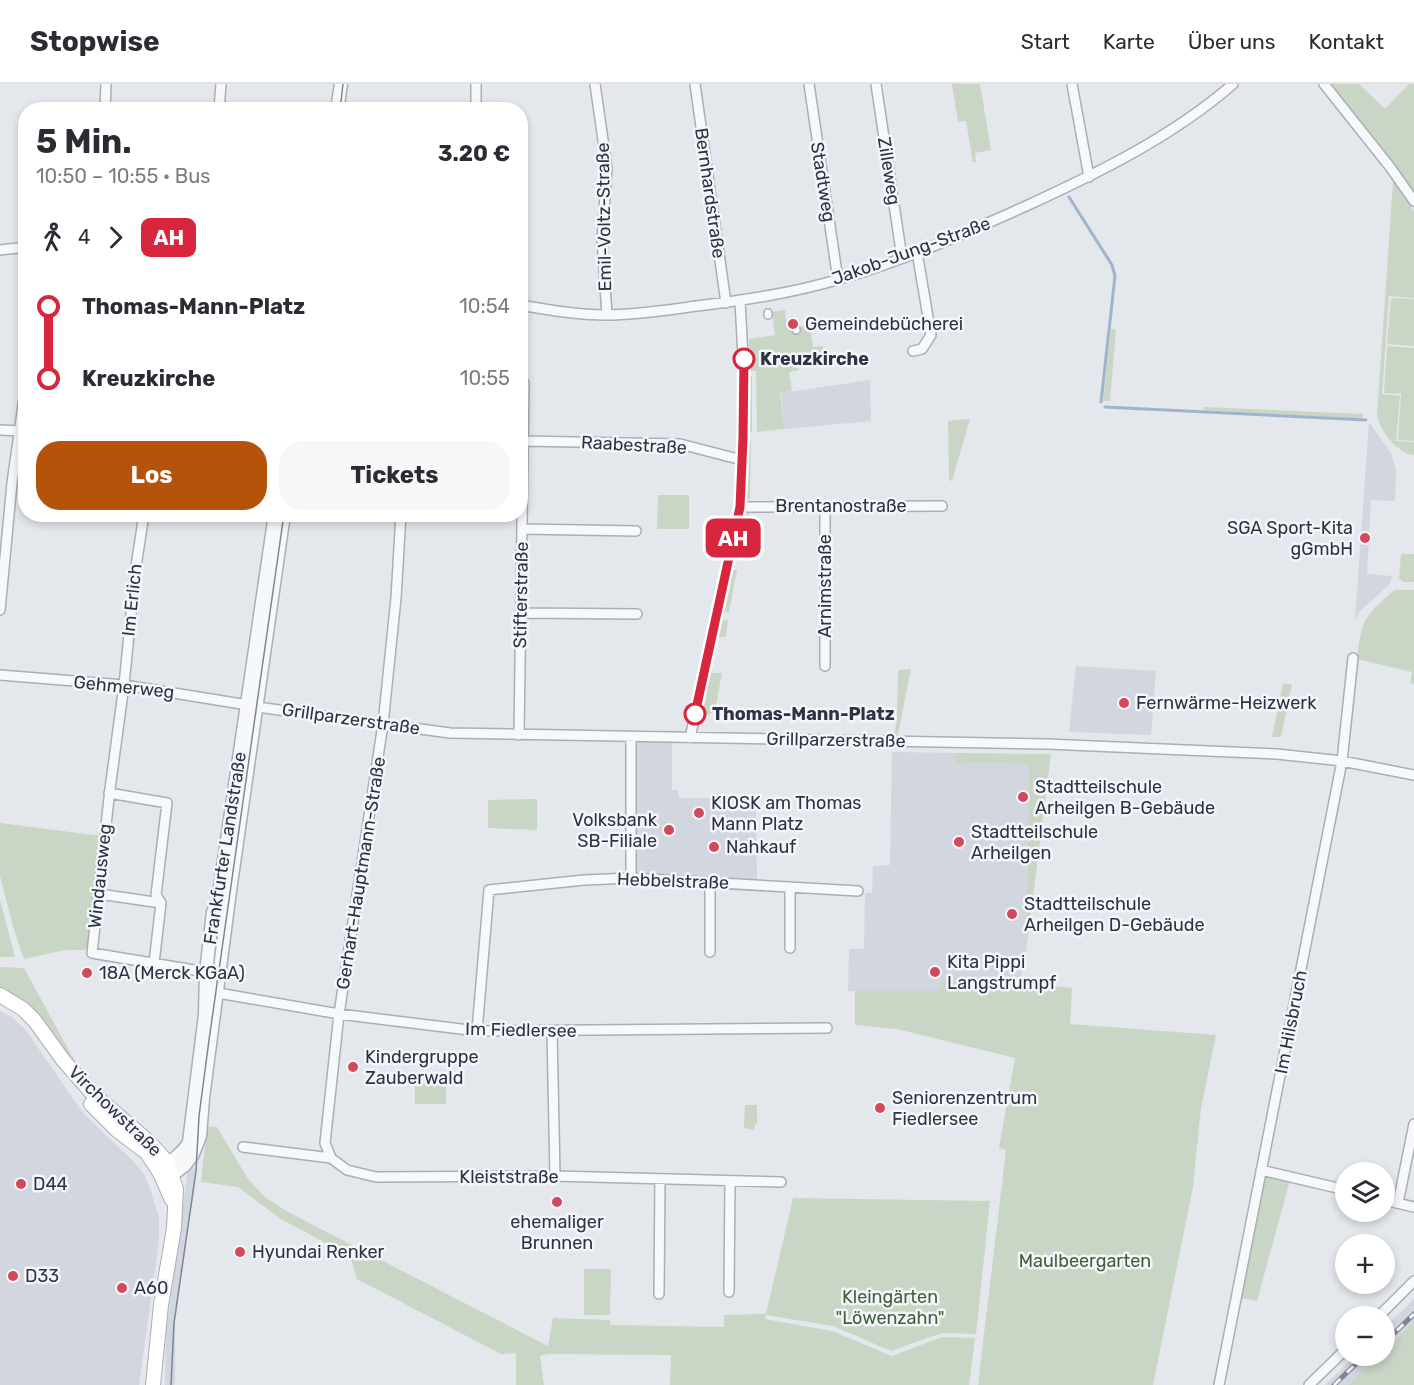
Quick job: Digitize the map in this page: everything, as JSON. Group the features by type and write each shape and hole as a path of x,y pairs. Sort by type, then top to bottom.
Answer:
{"main road":[{"name":"Virchowstraße","path":"0,995 23,1009 35,1021 63,1060 73,1080 88,1101 118,1131 167,1170"},
{"path":"153,1385 161,1305 174,1227 176,1188 167,1170"}],"street":[{"path":"105,102 106,84"},
{"path":"220,102 221,84"},
{"path":"338,102 341,84"},
{"path":"476,84 476,102"},
{"name":"Emil-Voltz-Straße","path":"596,84 607,168 602,239 607,315"},
{"name":"Bernhardstraße","path":"695,84 726,303"},
{"name":"Stadtweg","path":"809,84 838,280"},
{"name":"Zilleweg","path":"876,84 902,258"},
{"path":"1072,84 1089,177"},
{"path":"1324,84 1414,201"},
{"name":"Jakob-Jung-Straße","path":"528,306 576,314 634,314 740,301 838,280 902,258 1003,217 1089,177 1143,148 1228,86"},
{"path":"0,250 18,248"},
{"path":"913,351 922,349 931,335 917,252"},
{"path":"690,738 740,507 744,375 740,301"},
{"path":"0,430 18,431"},
{"name":"Raabestraße","path":"528,441 680,444 742,460"},
{"path":"0,610 12,483 18,452"},
{"name":"Arnimstraße","path":"825,506 825,666"},
{"name":"Brentanostraße","path":"740,507 942,506"},
{"name":"Im Erlich","path":"124,686 135,573 143,522"},
{"name":"Frankfurter Landstraße","path":"167,1170 185,1165 198,1144 211,992 230,891 274,522"},
{"name":"Frankfurter Landstraße","path":"211,992 206,972 213,912 218,901 253,706 283,522"},
{"name":"Gerhart-Hauptmann-Straße","path":"331,1158 325,1143 339,1014 383,724 396,598 401,522"},
{"name":"Stifterstraße","path":"519,735 522,522"},
{"path":"522,528 636,531"},
{"path":"522,613 638,614"},
{"name":"Im Hilsbruch","path":"1219,1385 1342,761 1353,658"},
{"name":"Gehmerweg","path":"0,675 124,686 253,706"},
{"name":"Windausweg","path":"124,686 109,794 92,953 206,972"},
{"name":"Grillparzerstraße","path":"253,706 450,733 1047,744 1286,754 1342,761 1414,775"},
{"path":"631,737 631,878"},
{"path":"109,794 167,803 156,895 161,903 153,963"},
{"name":"Hebbelstraße","path":"477,1031 489,891 584,880 631,878 858,891"},
{"path":"710,882 710,952"},
{"path":"790,887 790,948"},
{"path":"99,894 161,903"},
{"name":"Im Fiedlersee","path":"211,992 339,1014 477,1031 827,1028"},
{"path":"552,1031 555,1176"},
{"path":"1398,1203 1414,1124"},
{"name":"Kleiststraße","path":"243,1146 331,1158 347,1170 376,1177 555,1176 781,1182"},
{"path":"1262,1170 1335,1187"},
{"path":"659,1294 660,1179"},
{"path":"729,1292 730,1181"},
{"path":"1395,1202 1414,1207"},
{"path":"649,1274 660,1274"},
{"path":"1389,1306 1414,1281"},
{"path":"1309,1385 1335,1360"}],"shaded area":[{"path":"870,380 871,421 785,429 781,393"},
{"name":"SGA Sport-Kita gGmbH","path":"1369,422 1391,453 1396,470 1395,501 1371,500 1367,574 1392,576 1390,584 1360,611 1355,620"},
{"path":"1076,666 1156,671 1151,735 1069,732"},
{"path":"631,737 672,738 672,790 678,790 679,798 756,798 757,885 631,878"},
{"name":"Stadtteilschule Arheilgen","path":"892,752 957,753 957,763 1029,764 1026,952 1024,952 1021,983 943,981 939,991 848,991 849,949 864,949 865,893 872,893 873,866 890,865"},
{"path":"0,1011 12,1017 25,1029 83,1113 142,1171 149,1185 159,1218 159,1241 139,1385 0,1385"},
{"path":"188,1168 197,1169 175,1322 175,1383 165,1385 166,1332"},
{"path":"1414,1299 1414,1322 1395,1340 1395,1317"},
{"path":"1345,1366 1368,1366 1348,1385 1325,1385"}],"green space":[{"path":"952,84 980,84 991,150 975,153 976,162 973,162 966,121 958,122"},
{"path":"1331,84 1359,84 1385,109 1409,84 1414,84 1414,193 1385,151"},
{"path":"1393,181 1414,211 1414,298 1389,296 1382,394 1400,396 1396,441 1414,442 1414,455 1402,450 1391,441 1382,429 1377,416"},
{"path":"1391,298 1414,299 1414,346 1387,344"},
{"path":"785,310 787,328 810,325 813,347 823,346 825,361 799,365 799,370 789,372 792,391 780,393 785,429 757,432 756,371 751,371 749,339 775,335 772,312"},
{"path":"1111,329 1116,330 1110,401 1103,401"},
{"path":"1387,346 1414,348 1414,441 1398,440 1401,394 1384,393"},
{"path":"752,376 752,432 746,433 747,377"},
{"path":"1204,407 1363,414 1363,419 1204,410"},
{"path":"970,419 952,481 949,480 948,421"},
{"path":"751,440 750,499 744,500 746,441"},
{"path":"658,495 689,495 689,529 657,529"},
{"path":"742,514 749,514 739,561 732,561"},
{"path":"1401,554 1414,554 1414,582 1403,582 1399,578"},
{"path":"730,570 737,570 729,612 721,612"},
{"path":"1394,590 1414,590 1414,684 1410,683 1412,672 1357,659 1366,619"},
{"path":"719,620 728,620 726,637 716,637"},
{"path":"911,669 898,734 894,734 897,720 898,670"},
{"path":"709,673 722,673 715,711 701,718"},
{"path":"1283,684 1292,684 1281,737 1272,737"},
{"path":"957,753 1051,754 1026,952 1029,764 956,763"},
{"path":"537,799 537,830 488,828 488,800"},
{"path":"0,823 101,836 88,947 84,950 65,950 24,959 0,876"},
{"path":"0,900 15,957 0,957"},
{"path":"0,967 24,968 77,1065 75,1066 44,1021 34,1011 24,1002 0,989"},
{"name":"Maulbeergarten","path":"942,981 1021,983 1072,988 1070,1024 1216,1035 1201,1108 1193,1187 1153,1385 978,1385 1006,1150 999,1148 1015,1058 897,1029 855,1025 855,991 938,991"},
{"path":"415,1084 446,1084 446,1104 415,1104"},
{"path":"745,1105 757,1105 757,1124 754,1130 744,1128"},
{"name":"Kleingärten \"Löwenzahn\"","path":"207,1126 217,1127 248,1179 266,1198 288,1212 548,1346 553,1318 610,1320 610,1325 724,1327 724,1315 766,1314 793,1198 990,1201 976,1334 942,1333 891,1351 833,1326 766,1315 765,1319 832,1331 892,1356 942,1337 975,1338 969,1385 670,1385 671,1355 548,1354 540,1356 544,1385 516,1385 516,1353 501,1354 357,1279 350,1256 281,1219 238,1187 201,1182"},
{"path":"1270,1175 1290,1180 1257,1301 1240,1298 1264,1180"},
{"path":"584,1269 611,1269 610,1315 584,1315"},
{"path":"1414,1322 1414,1385 1348,1385 1368,1366 1395,1366 1395,1340"}],"waterway":[{"path":"1069,197 1112,265 1115,276 1101,402"},
{"path":"1105,407 1366,420"}],"tram line":[{"path":"341,102 343,84"},
{"path":"171,1385 174,1323 196,1171 199,1116 283,522"}],"railway":[{"path":"1395,1332 1414,1314"},
{"path":"1334,1385 1354,1366"}],"bus line":[{"name":"AH","path":"695,714 740,507 744,359"}],"place":[{"name":"Gemeindebücherei","path":"793,324"},
{"name":"Kreuzkirche","path":"744,359"},
{"name":"SGA Sport-Kita gGmbH","path":"1365,538"},
{"name":"Fernwärme-Heizwerk","path":"1124,703"},
{"name":"Thomas-Mann-Platz","path":"695,714"},
{"name":"Stadtteilschule Arheilgen B-Gebäude","path":"1023,797"},
{"name":"KIOSK am Thomas Mann Platz","path":"699,813"},
{"name":"Volksbank SB-Filiale","path":"669,830"},
{"name":"Stadtteilschule Arheilgen","path":"959,842"},
{"name":"Nahkauf","path":"714,847"},
{"name":"Stadtteilschule Arheilgen D-Gebäude","path":"1012,914"},
{"name":"Kita Pippi Langstrumpf","path":"935,972"},
{"name":"18A (Merck KGaA)","path":"87,973"},
{"name":"Kindergruppe Zauberwald","path":"353,1067"},
{"name":"Seniorenzentrum Fiedlersee","path":"880,1108"},
{"name":"D44","path":"21,1184"},
{"name":"ehemaliger Brunnen","path":"557,1202"},
{"name":"Hyundai Renker","path":"240,1252"},
{"name":"D33","path":"13,1276"},
{"name":"A60","path":"122,1288"}]}
